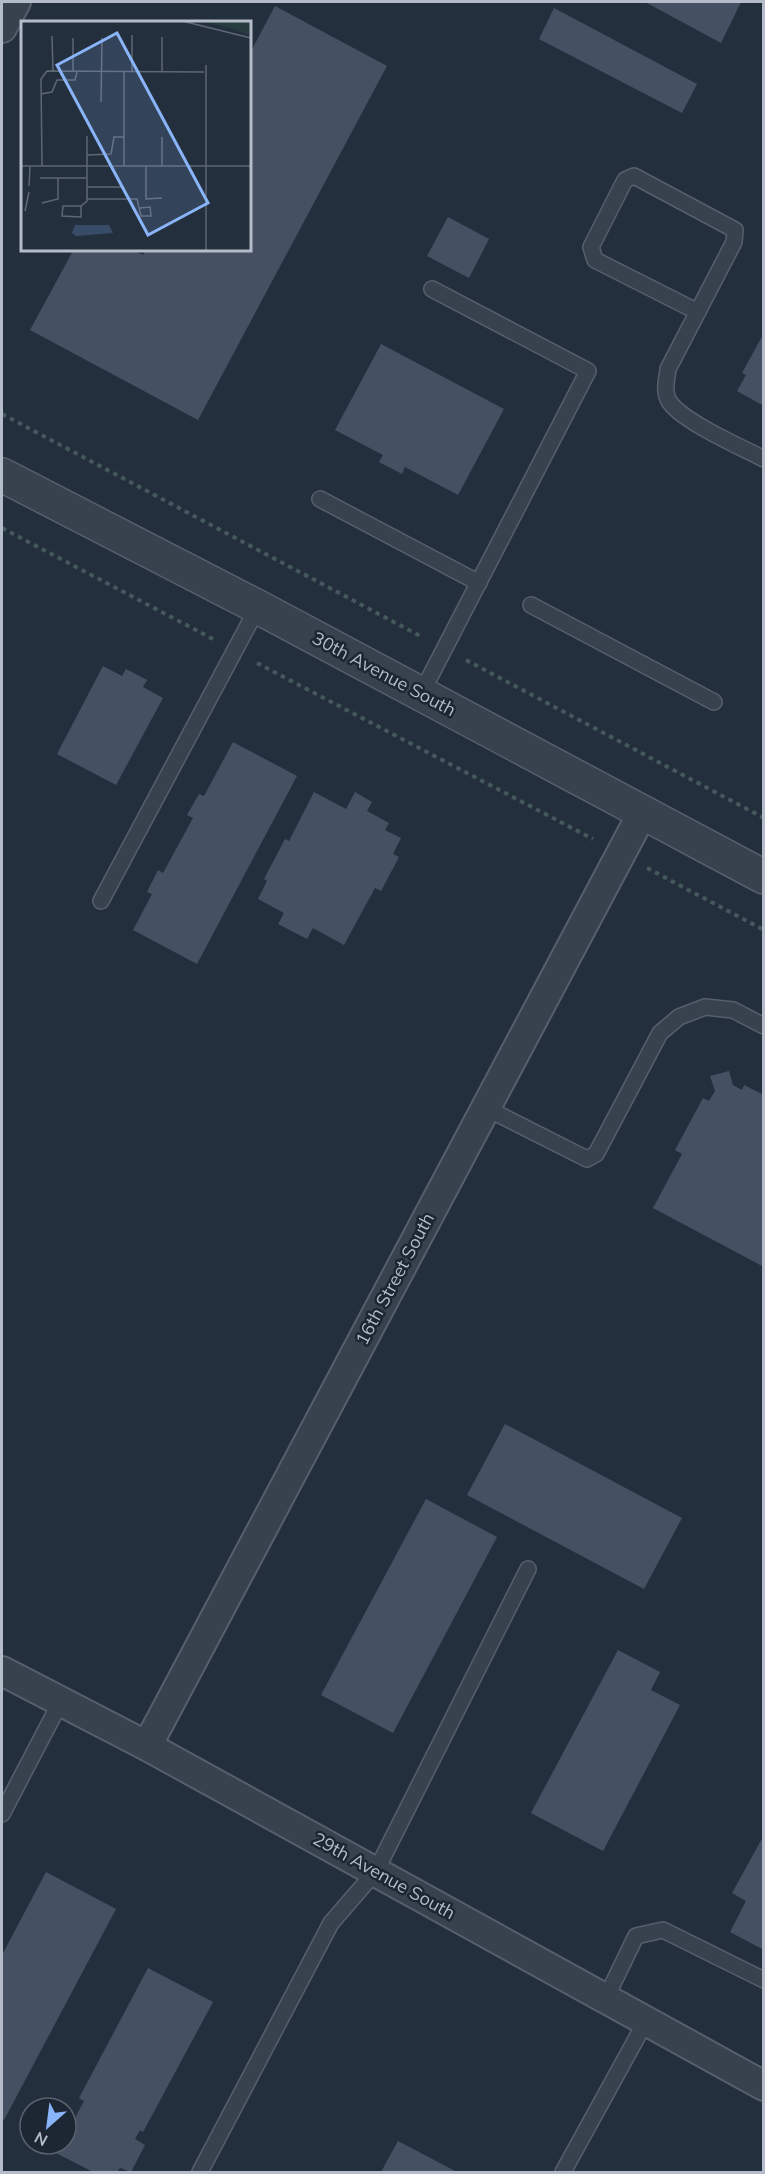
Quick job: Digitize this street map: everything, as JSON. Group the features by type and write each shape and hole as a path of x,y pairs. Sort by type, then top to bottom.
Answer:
{"street":[{"path":"2,28 16,2"},
{"name":"30th Avenue South","path":"2,475 258,607 764,877"},
{"name":"16th Street South","path":"147,1746 643,812"},
{"name":"29th Avenue South","path":"2,1671 147,1746 764,2086"}],"lane":[{"path":"698,312 595,260 591,247 625,180 633,176 735,230 734,242 698,312 668,369 665,387 669,400 681,414 764,459"},
{"path":"421,694 588,371 432,289"},
{"path":"320,499 479,583"},
{"path":"531,605 714,702"},
{"path":"101,901 258,607"},
{"path":"486,1108 587,1159 596,1154 660,1033 679,1017 705,1007 732,1010 764,1026"},
{"path":"200,2172 331,1923 376,1871 528,1569"},
{"path":"2,1814 61,1701"},
{"path":"606,1998 636,1936 663,1930 764,1980"},
{"path":"563,2172 646,2021"}],"path":[{"path":"2,414 764,818"},
{"path":"2,528 764,930"}],"building":[{"path":"645,2 741,2 721,43"},
{"path":"275,6 387,66 198,420 30,330 73,250 133,250 143,255 146,250 250,250 250,53"},
{"path":"554,8 697,84 682,113 539,39"},
{"path":"448,217 489,239 469,278 427,256"},
{"path":"764,333 764,406 737,391 746,375 742,373"},
{"path":"381,344 504,409 458,495 405,467 402,474 379,462 383,455 335,430"},
{"path":"103,666 122,676 126,669 147,680 143,687 163,698 116,785 57,754"},
{"path":"233,742 297,776 197,964 133,930 152,894 147,892 158,870 163,873 193,818 187,815 199,794 204,796"},
{"path":"314,792 346,809 355,792 372,802 367,811 389,823 385,830 401,838 393,854 399,857 381,891 375,888 344,945 313,928 307,939 278,924 284,913 258,899 267,881 264,879 285,839 289,841"},
{"path":"729,1071 733,1085 742,1090 744,1085 764,1095 764,1267 653,1208 682,1154 675,1150 703,1098 709,1101 715,1091 710,1076"},
{"path":"505,1424 682,1518 644,1589 467,1495"},
{"path":"426,1499 497,1537 393,1733 321,1695"},
{"path":"618,1650 660,1672 651,1690 680,1705 603,1851 531,1813"},
{"path":"764,1835 764,1950 730,1932 746,1901 732,1893"},
{"path":"46,1872 116,1909 4,2120 2,2118 2,1955"},
{"path":"148,1968 213,2002 143,2132 140,2130 135,2139 145,2145 131,2172 120,2168 117,2172 93,2172 62,2156 78,2156 78,2112 84,2101 79,2098"},
{"path":"398,2141 457,2172 381,2172"}]}
